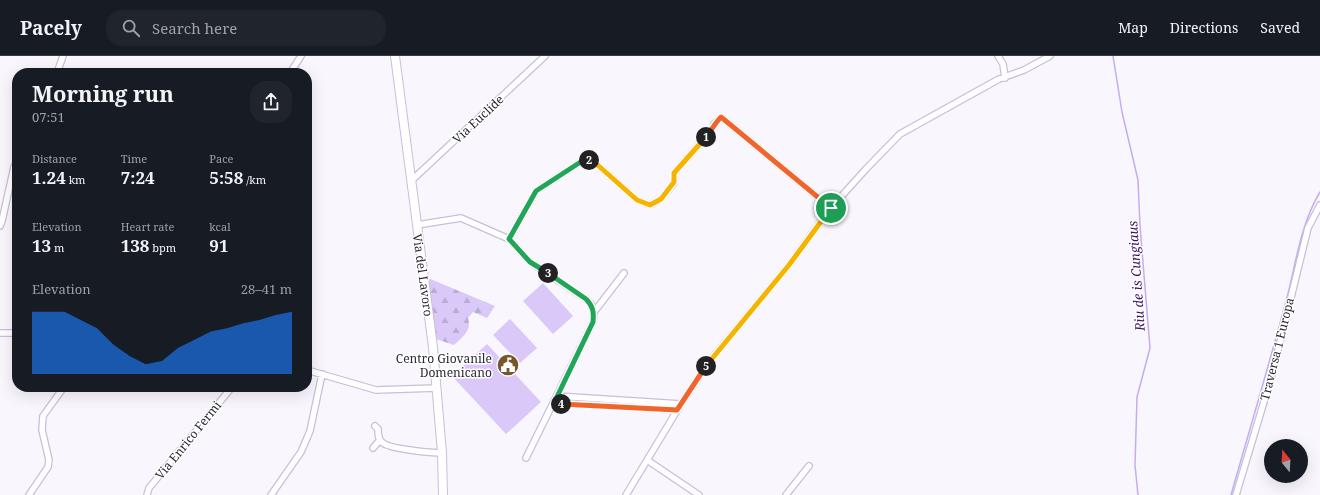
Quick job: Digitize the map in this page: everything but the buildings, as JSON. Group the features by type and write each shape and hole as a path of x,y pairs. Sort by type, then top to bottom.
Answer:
{"main road":[{"name":"Via del Lavoro","path":"395,56 437,388 442,453 443,495"}],"street":[{"path":"59,68 63,56"},
{"path":"293,68 301,56"},
{"name":"Via Euclide","path":"411,181 545,56"},
{"path":"998,56 1003,64 1005,78"},
{"path":"626,495 677,410 709,362 789,265 831,208 866,169 900,134 999,79 1024,70 1050,56"},
{"path":"509,239 536,191 579,163 592,160 637,200 650,205 661,199 674,182 674,173 711,131 714,124 721,117 831,208"},
{"path":"0,226 12,175"},
{"name":"Traversa 1 Europa","path":"1236,495 1272,374 1308,228 1320,205"},
{"path":"416,225 461,218 509,239 530,262 586,299 591,304 594,312 593,322 526,458"},
{"path":"594,312 624,273"},
{"path":"0,333 12,333"},
{"path":"312,371 376,390 437,388"},
{"path":"271,495 301,452 310,431 322,374"},
{"path":"29,495 48,468 49,460 42,430 43,416 60,392"},
{"name":"Via Enrico Fermi","path":"147,495 149,488 228,392"},
{"path":"557,396 681,404"},
{"path":"616,406 617,400"},
{"path":"554,403 677,410"},
{"path":"375,426 378,429 380,440 383,444 392,447 442,453"},
{"path":"373,448 380,440"},
{"path":"647,460 700,495"},
{"path":"786,495 809,466"}],"green space":[{"path":"428,278 495,306 487,318 473,312 468,318 468,330 454,345 436,339"},
{"path":"543,283 573,316 553,334 523,301"},
{"path":"510,319 537,348 520,363 493,335"},
{"path":"487,344 541,402 506,434 452,376"}],"waterway":[{"name":"Riu de is Cungiaus","path":"1113,56 1122,112 1138,180 1140,226 1150,348 1137,397 1135,465 1138,495"},
{"path":"1231,495 1279,329 1307,219 1320,192"}],"place":[{"name":"Centro Giovanile Domenicano","path":"508,365"}],"route":[{"path":"721,117 831,208 789,265 709,362 677,410 554,403 593,322 594,312 591,304 586,299 530,262 509,239 536,191 579,163 592,160 637,200 650,205 661,199 674,182 674,173 711,131 714,124 721,117"}]}
